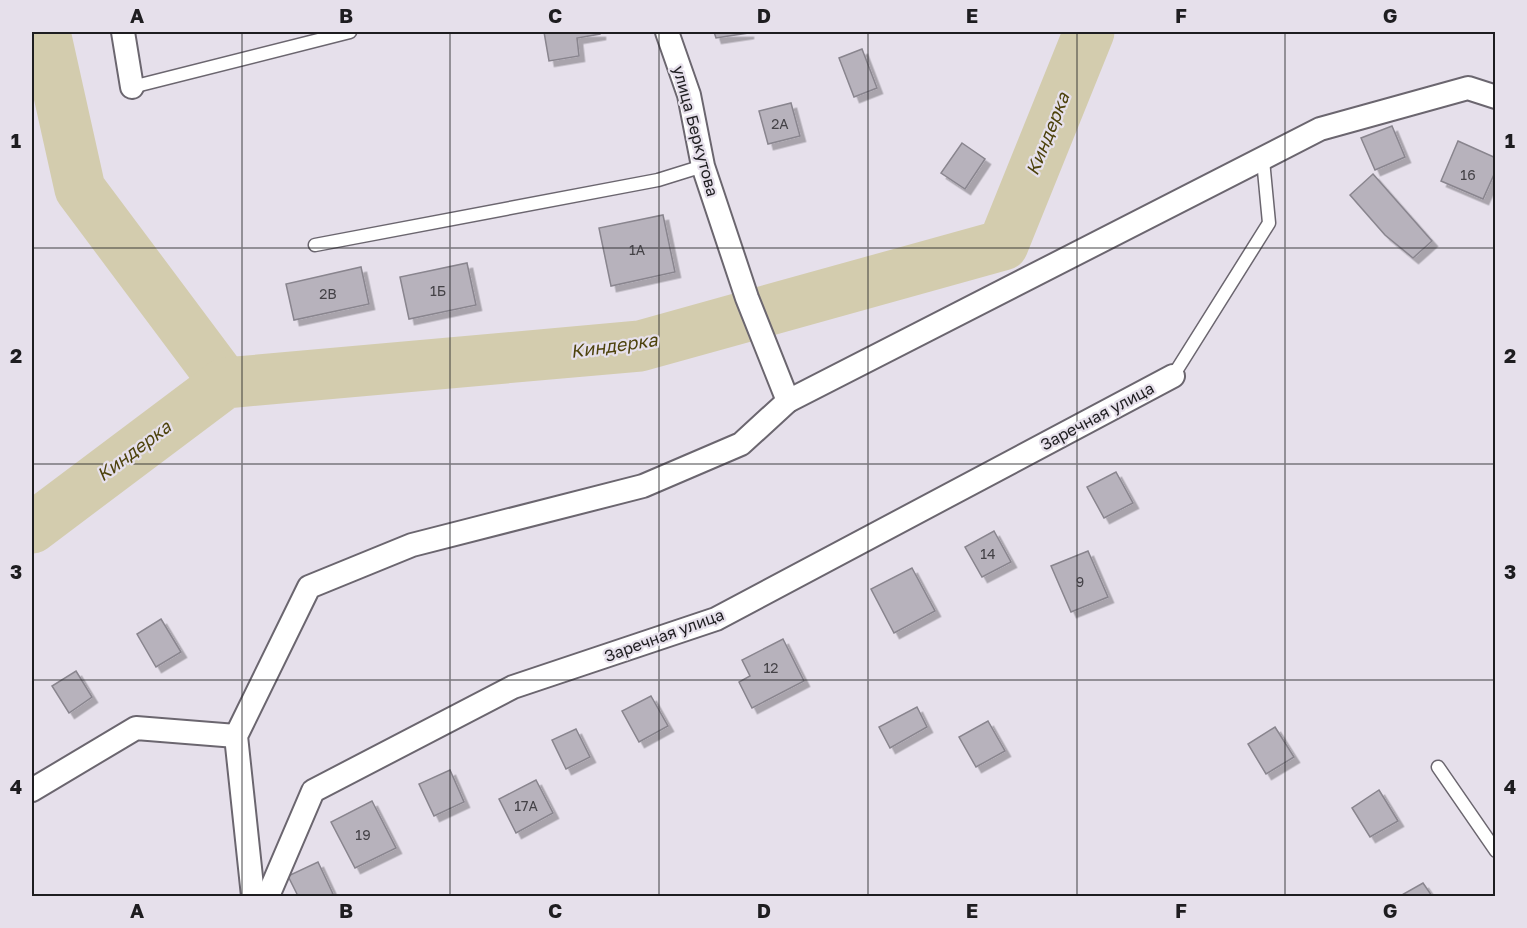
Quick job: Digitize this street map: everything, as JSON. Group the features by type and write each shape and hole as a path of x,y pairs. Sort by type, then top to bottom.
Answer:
{"street":[{"path":"123,32 132,87"},
{"name":"улица Беркутова","path":"667,32 689,95 703,166 747,298 788,401"},
{"path":"253,897 236,736 309,588 412,545 643,486 741,444 788,401 1320,129 1468,88 1496,97"},
{"name":"Заречная улица","path":"268,897 313,791 513,687 716,619 1173,376"},
{"path":"32,790 136,728 236,736"}],"lane":[{"path":"132,87 350,32"},
{"path":"1173,376 1269,223 1263,160"},
{"path":"315,245 658,180 703,166"},
{"path":"1438,767 1496,851"}],"building":[{"path":"544,32 600,32 600,34 577,38 579,56 549,61"},
{"path":"714,32 748,32 748,33 716,38"},
{"path":"862,49 877,88 854,97 839,58"},
{"path":"791,103 800,136 768,144 759,111"},
{"path":"1392,126 1405,157 1375,170 1361,138"},
{"path":"1458,141 1496,158 1496,170 1483,199 1441,181"},
{"path":"962,143 985,159 965,189 941,173"},
{"path":"1373,174 1432,241 1413,258 1385,235 1350,195"},
{"path":"663,215 675,272 611,286 599,228"},
{"path":"467,263 476,305 409,319 400,277"},
{"path":"361,267 369,304 294,320 286,284"},
{"path":"1116,472 1133,503 1104,518 1087,487"},
{"path":"994,531 1011,562 982,577 965,547"},
{"path":"1088,551 1108,597 1071,612 1051,566"},
{"path":"912,568 935,611 894,633 871,589"},
{"path":"161,619 181,652 156,667 137,634"},
{"path":"783,639 804,681 752,708 739,682 750,676 742,660"},
{"path":"76,671 92,697 69,713 52,686"},
{"path":"651,696 668,726 639,742 622,711"},
{"path":"917,707 927,727 890,748 879,727"},
{"path":"988,721 1005,751 976,767 959,737"},
{"path":"1275,727 1294,757 1266,774 1248,744"},
{"path":"576,729 590,757 566,769 552,740"},
{"path":"450,770 464,802 434,816 419,784"},
{"path":"536,780 553,813 516,833 499,799"},
{"path":"1379,790 1398,821 1370,837 1352,808"},
{"path":"372,801 396,848 355,868 331,822"},
{"path":"318,862 333,894 298,896 288,876"},
{"path":"1423,883 1432,896 1400,896"}],"waterway":[{"path":"45,32 80,189 225,383"},
{"name":"Киндерка","path":"32,528 225,383 640,346 1003,245 1089,32"}]}
